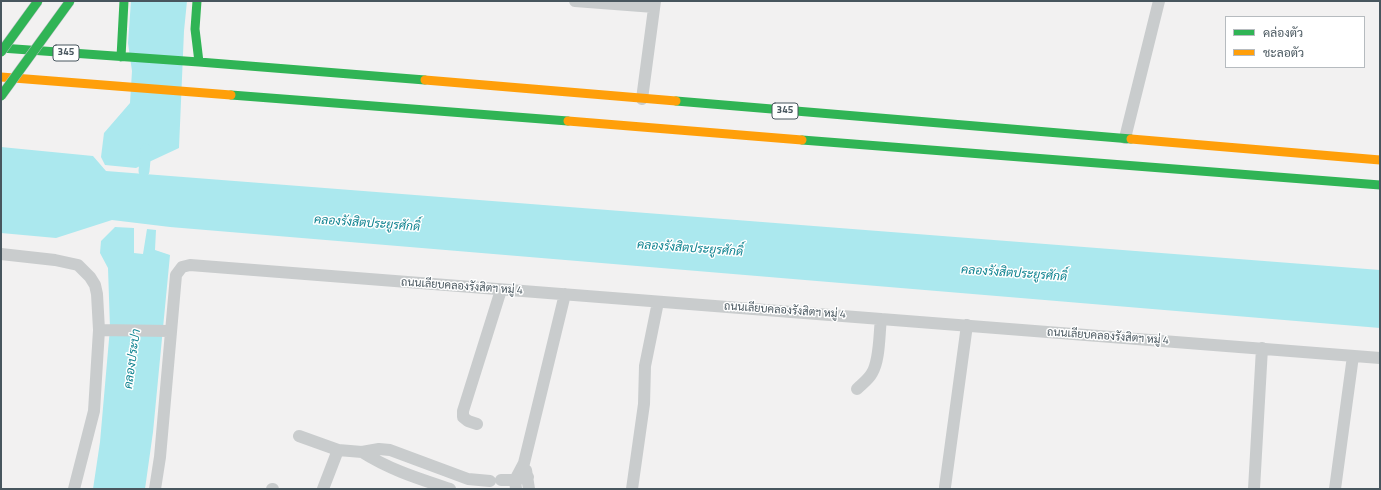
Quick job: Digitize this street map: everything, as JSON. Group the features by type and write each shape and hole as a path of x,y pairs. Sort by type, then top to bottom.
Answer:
{"main road":[{"path":"1,52 38,1"},
{"path":"1,96 70,1"},
{"path":"121,57 124,1"},
{"path":"194,62 197,1"},
{"name":"345","path":"1,48 194,62 618,101 642,99 1380,160"},
{"path":"1,77 615,122 1380,185"}],"street":[{"path":"575,1 655,4 642,99"},
{"path":"1125,138 1159,1"},
{"path":"1,254 55,260 78,265 90,277 95,285 103,330 94,411 74,489"},
{"name":"ถนนเลียบคลองรังสิตฯ หมู่ 4","path":"167,331 176,275 182,266 190,265 1380,358"},
{"path":"478,424 468,421 463,417 463,411 501,290"},
{"path":"516,484 524,463 565,294"},
{"path":"632,489 644,404 646,366 658,302"},
{"path":"857,388 873,372 877,359 881,319"},
{"path":"945,487 967,325"},
{"path":"103,330 167,331 160,457 155,489"},
{"path":"1254,489 1262,348"},
{"path":"1335,489 1352,356"},
{"path":"299,436 338,450 362,452 378,449 390,450 468,479 496,480 516,484 529,483 524,463"},
{"path":"323,489 338,450"},
{"path":"362,452 379,463 398,471 450,489"}],"water":[{"path":"131,1 187,1 184,31 179,148 136,168 105,165 101,157 104,133 130,103 132,71 128,43"},
{"name":"คลองรังสิตประยูรศักดิ์","path":"1,147 93,156 106,171 1380,270 1380,328 170,227 112,220 56,238 1,233"},
{"path":"115,227 134,228 134,253 143,254 147,229 156,230 155,250 170,255 153,432 145,489 93,489 100,442 110,328 108,268 100,253 101,241"}],"waterway":[{"name":"คลองประปา","path":"144,171 146,149"}],"traffic: fast":[{"path":"1,52 38,1"},
{"path":"1,96 70,1"},
{"path":"121,57 124,1"},
{"path":"197,1 195,29 199,62"},
{"path":"1,48 425,80"},
{"path":"231,95 568,121"},
{"path":"676,101 1131,139"},
{"path":"802,140 1380,185"}],"traffic: slow":[{"path":"1,77 231,95"},
{"path":"425,80 676,101"},
{"path":"568,121 802,140"},
{"path":"1131,139 1380,160"}]}
